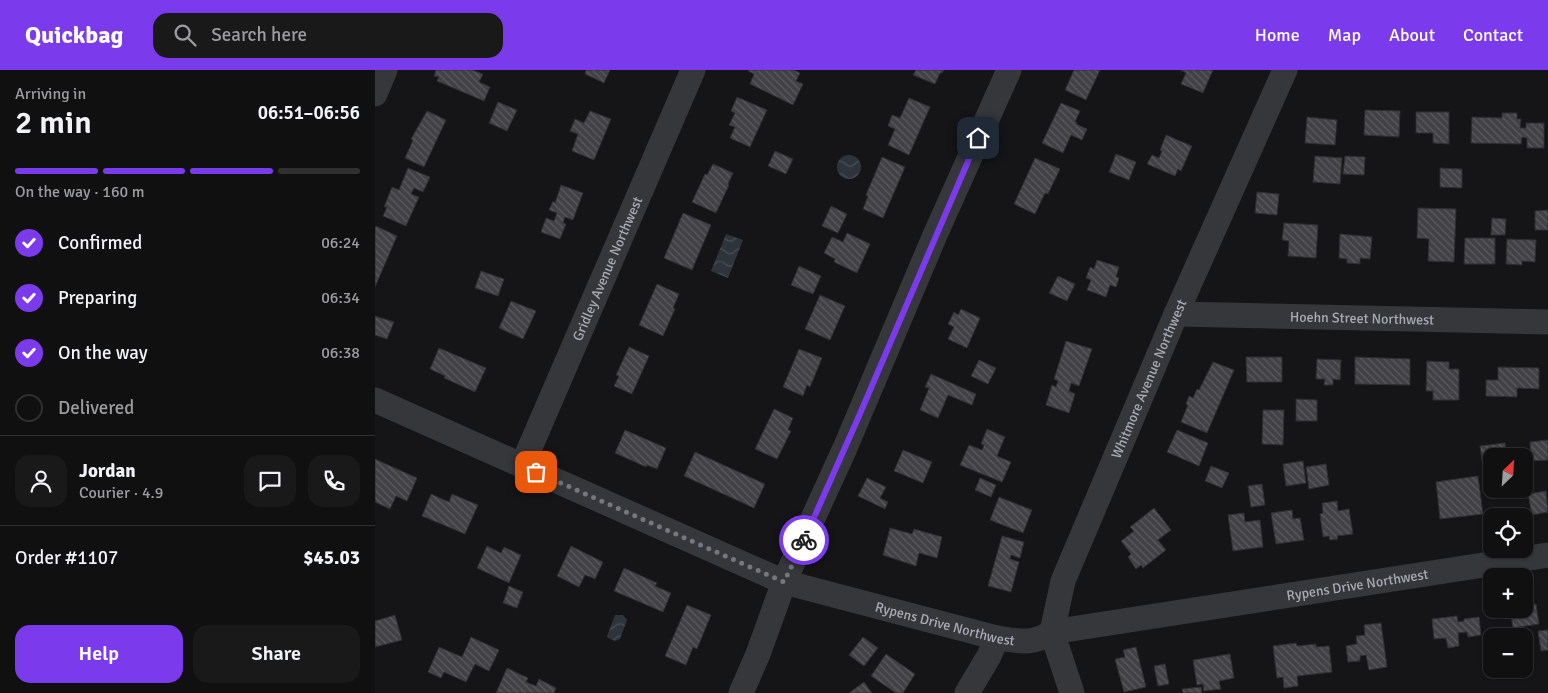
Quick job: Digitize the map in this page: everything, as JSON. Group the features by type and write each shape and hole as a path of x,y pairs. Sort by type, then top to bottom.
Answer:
{"street":[{"path":"375,94 385,70"},
{"name":"Gridley Avenue Northwest","path":"522,466 693,70"},
{"path":"741,693 758,654 784,582 849,440 935,235 1009,70"},
{"name":"Whitmore Avenue Northwest","path":"1072,693 1053,632 1063,581 1177,314 1285,70"},
{"name":"Hoehn Street Northwest","path":"1177,314 1548,322"},
{"name":"Rypens Drive Northwest","path":"375,400 784,582 997,638 1023,642 1040,640 1053,632 1548,555"},
{"path":"967,693 989,656 997,638"}],"water":[{"path":"849,155 858,158 861,167 858,176 849,179 840,176 837,167 840,158"},
{"path":"726,234 743,240 728,278 711,271"},
{"path":"615,615 623,615 627,620 620,639 615,641 607,636"}],"building":[{"path":"436,70 472,70 483,74 479,82 490,87 484,101 437,81 439,77 434,76"},
{"path":"586,70 610,70 604,83 585,74"},
{"path":"749,70 794,70 800,73 796,81 803,84 793,105 750,84 754,74"},
{"path":"916,70 944,70 940,73 935,84 913,75"},
{"path":"1074,70 1100,70 1086,100 1065,90"},
{"path":"1180,70 1213,70 1203,93 1181,84 1186,73"},
{"path":"737,97 767,110 750,147 730,138 735,127 729,125 735,113 731,111"},
{"path":"909,98 930,107 909,155 888,145 895,129 888,126 892,115 900,118"},
{"path":"498,102 517,110 507,131 489,123"},
{"path":"1061,103 1080,111 1075,122 1087,129 1082,140 1071,135 1063,153 1042,143"},
{"path":"1365,110 1400,111 1399,137 1364,135"},
{"path":"427,111 446,120 424,167 405,158 413,140 411,139"},
{"path":"590,111 611,119 594,160 572,151 578,134 570,131 575,119 584,123"},
{"path":"1416,112 1449,112 1449,144 1433,143 1433,133 1416,133"},
{"path":"1502,113 1517,113 1517,119 1521,119 1520,128 1526,128 1526,123 1544,123 1544,148 1527,148 1527,138 1522,137 1521,144 1471,143 1472,117 1502,118"},
{"path":"1307,117 1337,120 1335,145 1305,143"},
{"path":"1166,135 1192,146 1181,171 1178,169 1175,176 1147,164 1152,155 1159,158"},
{"path":"775,151 793,159 786,174 768,166"},
{"path":"1116,154 1136,162 1129,180 1109,172"},
{"path":"1315,156 1342,158 1340,184 1313,182"},
{"path":"1345,156 1365,157 1364,175 1343,174"},
{"path":"882,157 905,167 883,218 863,209 868,196 866,195"},
{"path":"1035,158 1060,169 1048,194 1045,193 1035,214 1014,204"},
{"path":"713,164 733,173 716,213 692,202 705,174 707,175"},
{"path":"408,168 430,177 423,192 414,188 411,194 419,197 406,226 383,216 387,207 384,207 392,187 399,190"},
{"path":"1440,168 1462,169 1462,188 1440,187"},
{"path":"561,185 583,193 573,220 565,217 563,223 566,224 560,239 541,232 546,218 554,221 557,213 549,210 553,201 555,203"},
{"path":"1257,192 1279,194 1277,215 1255,213"},
{"path":"831,206 847,214 838,233 822,226"},
{"path":"1418,208 1456,209 1454,262 1428,261 1429,239 1417,238"},
{"path":"1548,210 1548,230 1535,230 1535,211"},
{"path":"683,213 711,225 692,270 664,258"},
{"path":"1492,218 1506,219 1505,235 1491,235"},
{"path":"1284,223 1318,225 1316,258 1288,256 1289,241 1282,240"},
{"path":"376,226 397,236 375,287 375,228"},
{"path":"847,233 870,244 857,273 834,262 835,259 824,253 832,237 843,242"},
{"path":"1340,234 1372,237 1370,259 1360,258 1360,264 1347,263 1347,259 1339,258"},
{"path":"1465,238 1495,238 1495,264 1464,264"},
{"path":"1507,239 1536,240 1535,262 1522,261 1522,265 1506,264"},
{"path":"1097,260 1119,267 1116,277 1119,278 1116,287 1110,285 1106,297 1087,290 1091,280 1086,278 1090,267 1094,269"},
{"path":"799,266 821,276 813,294 791,285"},
{"path":"481,271 504,279 498,296 475,288"},
{"path":"1058,276 1075,284 1067,301 1049,293"},
{"path":"657,284 679,294 673,308 675,309 663,336 639,325"},
{"path":"820,295 845,306 830,340 805,329"},
{"path":"511,301 536,311 523,339 499,328"},
{"path":"961,309 980,318 967,348 948,339 954,327 948,324 954,312 958,315"},
{"path":"375,316 394,322 387,339 375,335"},
{"path":"1066,341 1092,349 1079,386 1071,383 1069,391 1075,394 1069,413 1046,405 1052,385 1056,387 1058,381 1054,379"},
{"path":"629,347 649,356 632,394 614,386 619,376 616,375"},
{"path":"439,348 486,368 475,392 444,378 445,376 430,369"},
{"path":"799,349 822,358 810,387 807,385 803,396 783,387"},
{"path":"1246,357 1282,357 1282,382 1247,382"},
{"path":"1355,357 1410,359 1410,385 1355,384"},
{"path":"1317,359 1341,360 1340,380 1333,379 1333,385 1324,385 1325,379 1316,379"},
{"path":"979,360 996,368 988,384 971,376"},
{"path":"1427,361 1449,362 1449,369 1459,369 1459,400 1433,400 1433,391 1426,391"},
{"path":"1213,362 1234,370 1207,433 1181,422 1188,405 1186,404 1189,396 1193,398 1197,389 1199,390"},
{"path":"1498,367 1539,368 1539,389 1517,388 1517,397 1486,396 1486,380 1498,380"},
{"path":"931,374 976,394 972,405 948,395 938,418 920,410 929,388 925,387"},
{"path":"1296,399 1317,400 1317,421 1296,421"},
{"path":"774,409 793,418 788,430 791,431 777,459 755,449"},
{"path":"1263,410 1284,410 1283,445 1262,444"},
{"path":"987,429 1005,437 997,456 1011,462 1002,482 960,465 969,445 982,450 984,445 981,444"},
{"path":"625,430 666,448 657,469 647,465 646,467 615,453"},
{"path":"1177,430 1208,443 1199,466 1167,452"},
{"path":"1548,440 1548,460 1533,461 1533,448 1530,448 1530,442"},
{"path":"1505,443 1506,448 1483,448 1483,468 1480,446"},
{"path":"903,450 932,462 923,483 894,471"},
{"path":"695,452 765,484 754,508 684,476"},
{"path":"375,459 417,478 407,501 396,496 390,509 375,502"},
{"path":"1303,461 1306,483 1286,486 1283,464"},
{"path":"1326,464 1329,485 1309,489 1306,467"},
{"path":"1211,466 1229,473 1222,488 1205,481"},
{"path":"1478,476 1483,514 1440,519 1436,482"},
{"path":"867,478 886,487 880,498 888,502 885,509 858,496"},
{"path":"980,478 996,485 991,497 975,490"},
{"path":"1262,484 1265,505 1251,507 1248,486"},
{"path":"1546,491 1548,512 1533,515 1533,508 1531,508 1529,498 1533,498 1533,493"},
{"path":"431,494 449,502 452,494 478,505 465,534 422,516"},
{"path":"999,497 1032,510 1023,533 990,520"},
{"path":"1337,501 1338,511 1349,509 1353,534 1337,536 1338,539 1330,540 1329,536 1323,537 1320,514 1323,513 1322,503"},
{"path":"1154,508 1171,530 1158,540 1166,550 1143,568 1141,565 1136,569 1128,557 1131,554 1121,541 1134,531 1130,527"},
{"path":"1292,510 1293,519 1300,518 1304,540 1276,544 1271,513"},
{"path":"1244,513 1245,522 1260,520 1263,547 1233,551 1228,515"},
{"path":"890,528 912,534 914,529 942,537 937,558 919,553 916,566 883,555"},
{"path":"1002,536 1024,542 1020,558 1011,555 1010,559 1019,562 1011,592 988,586"},
{"path":"487,546 501,553 504,547 521,555 509,583 477,568"},
{"path":"571,546 603,562 595,579 585,575 579,587 557,576"},
{"path":"624,568 657,583 655,586 671,593 663,612 614,591"},
{"path":"509,586 523,592 517,608 503,603"},
{"path":"1533,604 1536,604 1539,624 1513,628 1511,618 1533,618"},
{"path":"687,605 711,615 697,649 693,647 686,665 665,656"},
{"path":"395,615 402,640 375,647 375,621"},
{"path":"1457,616 1458,622 1464,621 1464,619 1479,617 1481,635 1468,637 1467,632 1458,633 1459,646 1448,648 1446,638 1434,639 1432,619"},
{"path":"1381,623 1387,667 1369,670 1366,655 1360,656 1360,661 1348,662 1346,646 1357,644 1356,636 1365,635 1364,625"},
{"path":"1548,630 1548,650 1541,651 1538,631"},
{"path":"471,637 499,650 489,671 475,664 466,682 444,672 441,678 428,672 439,647 462,657"},
{"path":"863,637 878,648 864,666 849,655"},
{"path":"1296,643 1297,646 1316,644 1316,647 1329,646 1332,672 1297,676 1298,686 1284,688 1283,677 1277,678 1273,646"},
{"path":"1136,647 1146,687 1124,692 1115,659 1125,657 1123,650"},
{"path":"886,654 915,674 903,693 896,693 871,676"},
{"path":"1230,654 1234,678 1219,681 1221,689 1204,691 1203,684 1197,685 1193,660"},
{"path":"1165,664 1169,684 1158,686 1154,666"},
{"path":"507,668 528,678 526,682 536,686 539,679 556,688 554,693 496,693"},
{"path":"864,682 872,693 849,693"},
{"path":"1201,687 1202,693 1183,693 1182,689"}],"way so far":[{"path":"536,472 784,582 804,540"}],"route":[{"path":"804,540 978,138"}]}
